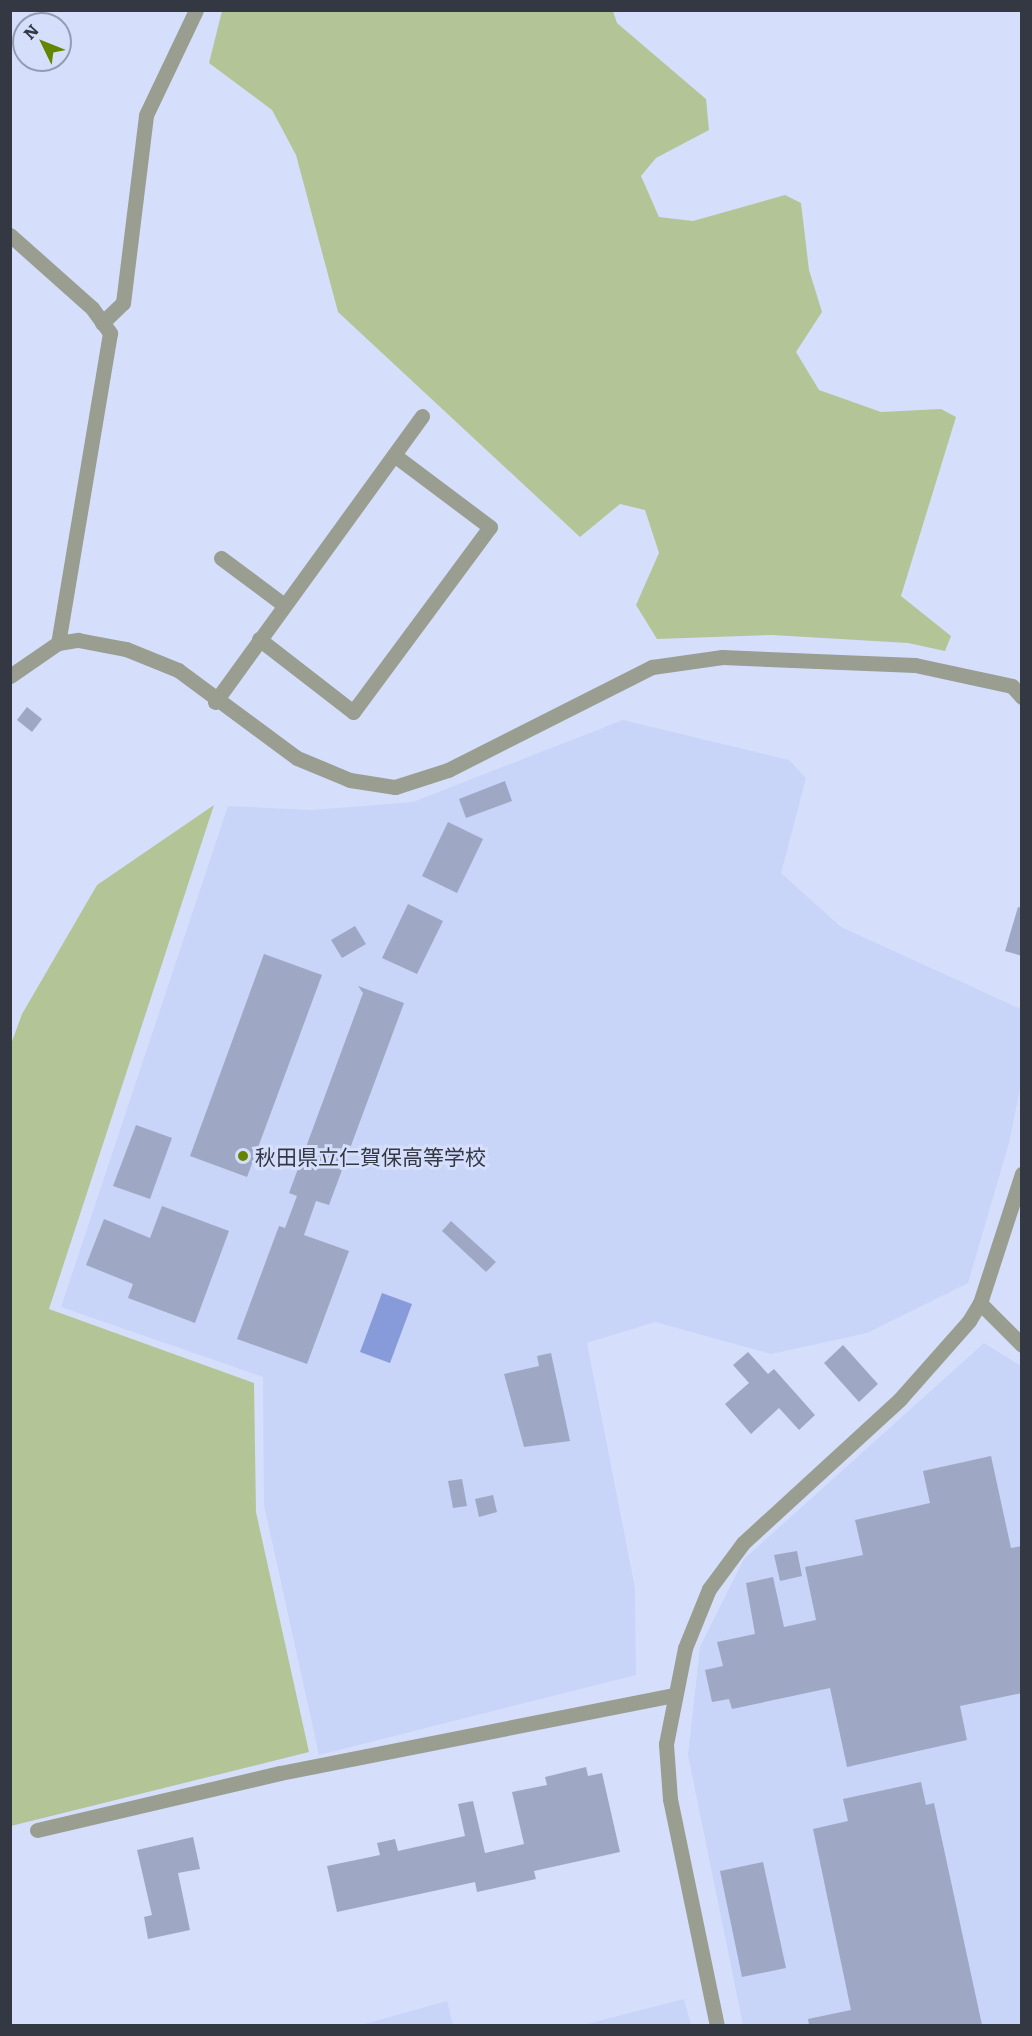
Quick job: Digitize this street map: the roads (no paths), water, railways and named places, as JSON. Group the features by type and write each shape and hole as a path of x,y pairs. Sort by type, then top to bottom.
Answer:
{"street":[{"path":"102,322 123,303 146,115 196,10"},
{"path":"10,235 102,322 110,333 58,642"},
{"path":"215,702 422,416"},
{"path":"259,639 353,711 490,526 394,455"},
{"path":"221,558 284,605"},
{"path":"10,676 58,642 78,640 126,649 178,670 215,702 297,758 350,780 395,787 448,770 652,667 710,658 915,665 1012,686 1022,697"},
{"path":"717,2025 670,1799 666,1744 673,1695 709,1589 743,1543 900,1399 981,1303 1022,1174"},
{"path":"981,1303 1022,1345"},
{"path":"37,1830 280,1773 673,1695"}],"water":[{"path":"382,1293 412,1304 390,1363 360,1352"}],"place":[{"name":"秋田県立仁賀保高等学校","path":"243,1156"}]}
